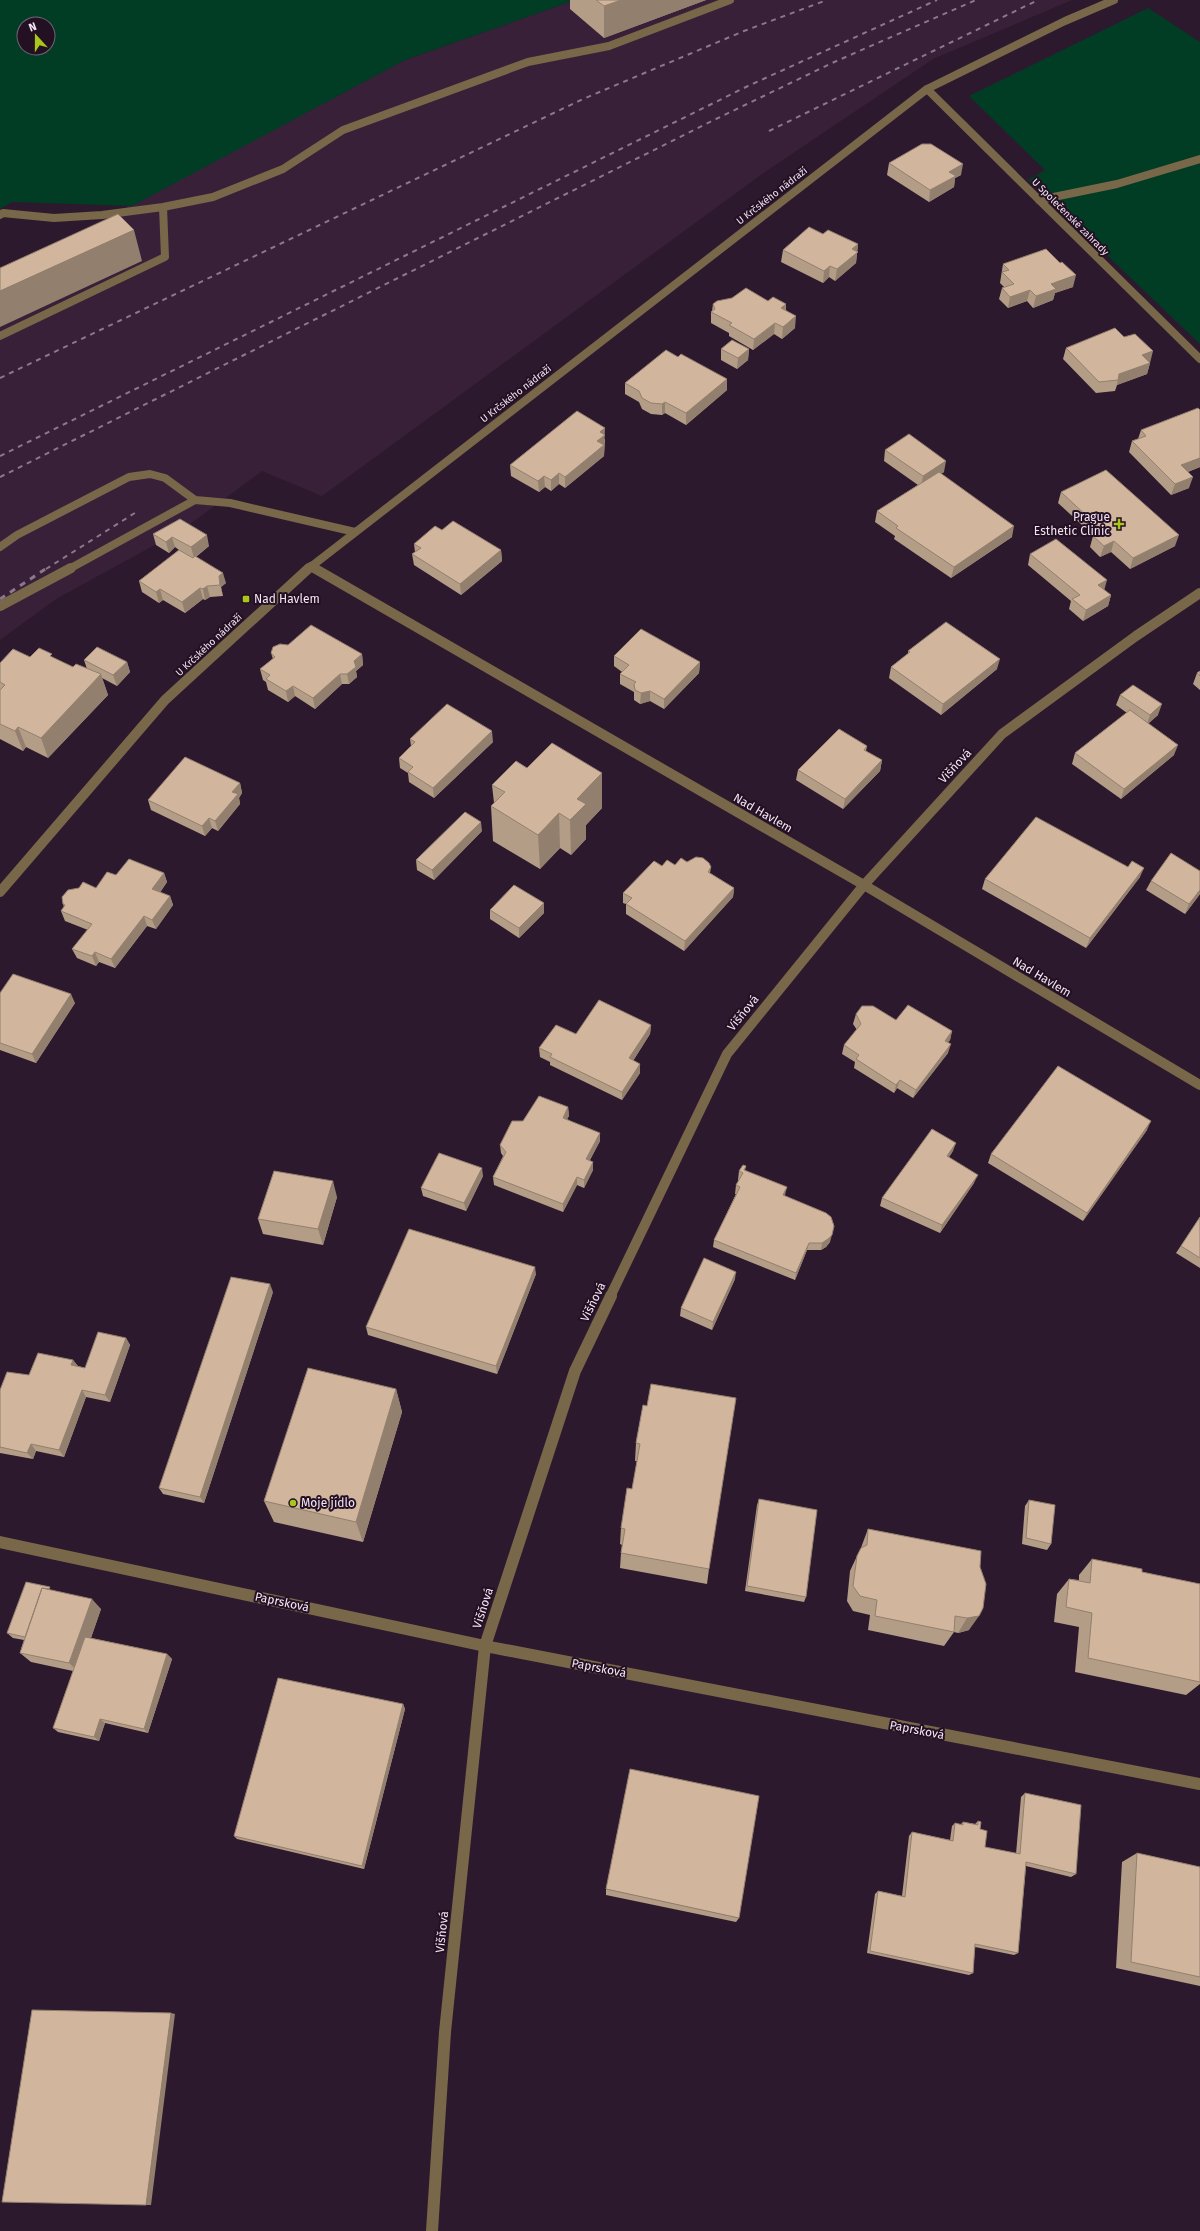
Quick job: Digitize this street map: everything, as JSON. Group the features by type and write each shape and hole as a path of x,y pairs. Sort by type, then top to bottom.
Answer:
{"street":[{"path":"2,214 54,218 102,215 163,207 213,197 283,169 343,130 520,64 609,46 730,0"},
{"name":"U Krčského nádraží","path":"0,892 165,700 311,566 927,89 1065,21 1114,0"},
{"name":"U Společenské zahrady","path":"927,89 1200,359"},
{"path":"1039,200 1117,184 1200,159"},
{"path":"0,336 165,257 163,207"},
{"path":"0,547 17,535 129,477 143,474 157,474 167,477 195,500"},
{"path":"0,606 195,500 230,503 355,532"},
{"name":"Nad Havlem","path":"311,566 864,885 1200,1085"},
{"name":"Višňová","path":"432,2231 445,2032 485,1646 575,1371 727,1054 864,885 1002,734 1136,636 1200,593"},
{"name":"Paprsková","path":"0,1542 485,1646 1200,1784"}],"shaded area":[{"path":"575,0 1072,0 933,59 762,174 322,496 262,471 182,530 56,599 0,640 0,298 30,258 405,60"}],"green space":[{"path":"0,0 575,0 405,60 132,206 12,202 0,209"},
{"path":"1148,8 1200,42 1200,344 1028,180 1045,170 969,96"}],"building":[{"path":"596,0 621,0 604,6"},
{"path":"922,144 931,144 963,164 949,172 956,176 930,190 889,163"},
{"path":"118,214 134,230 0,291 0,268"},
{"path":"809,227 823,234 828,230 858,244 852,249 858,252 837,269 830,266 824,271 783,250"},
{"path":"1046,249 1060,263 1062,262 1076,275 1051,284 1056,289 1036,296 1030,290 1010,297 1002,288 1014,284 1002,272 1009,270 1003,264"},
{"path":"746,288 768,301 773,297 786,304 781,308 796,316 783,327 775,323 754,339 729,325 732,323 711,312 715,309 713,304 717,301 732,298"},
{"path":"1115,328 1124,337 1135,334 1153,351 1142,355 1150,363 1119,374 1118,380 1099,382 1066,348"},
{"path":"732,340 749,349 738,358 721,349"},
{"path":"666,350 678,357 681,354 727,379 686,413 665,402 662,404 651,403 642,398 639,391 625,383"},
{"path":"1198,408 1200,410 1200,458 1181,465 1193,477 1175,484 1132,441 1146,436 1141,430"},
{"path":"577,411 605,428 600,432 605,435 597,441 604,445 565,477 559,473 551,480 544,476 538,481 510,465"},
{"path":"909,434 946,461 923,476 885,450"},
{"path":"1106,470 1179,535 1133,558 1114,541 1104,546 1093,536 1103,531 1061,492"},
{"path":"939,472 1014,526 954,567 896,528 898,526 877,511"},
{"path":"180,519 207,535 191,547 172,537 166,542 153,534"},
{"path":"453,521 501,550 460,584 412,554 421,548 414,544 435,526 442,530"},
{"path":"1056,539 1107,580 1098,585 1111,595 1086,610 1072,599 1080,595 1030,554"},
{"path":"179,550 193,558 195,556 223,573 219,576 220,585 207,586 203,589 200,588 182,602 160,589 156,592 139,581"},
{"path":"946,622 1000,659 943,704 891,667 910,652 908,651"},
{"path":"311,625 362,654 354,661 356,667 347,674 340,674 313,698 293,686 286,691 266,679 270,675 260,669 275,657 271,653 273,647 280,644 288,645"},
{"path":"641,629 700,662 664,699 650,691 641,693 635,690 634,684 636,682 620,674 629,665 614,656"},
{"path":"97,647 127,662 113,675 84,660"},
{"path":"39,648 52,654 50,656 73,667 76,664 101,674 41,738 18,727 15,731 0,724 0,690 5,685 0,682 0,663 13,649 30,657"},
{"path":"1133,685 1162,704 1150,715 1120,695"},
{"path":"447,704 492,731 433,788 408,772 413,767 399,758 415,742 410,739"},
{"path":"1130,710 1178,745 1124,789 1075,753"},
{"path":"839,729 867,746 864,750 882,760 845,799 798,770"},
{"path":"552,743 602,773 577,799 586,804 570,820 559,813 538,835 491,806 505,792 492,785 516,761 527,768"},
{"path":"185,757 240,783 232,792 238,794 215,821 209,818 202,826 148,800"},
{"path":"465,812 481,822 432,870 416,860"},
{"path":"1036,817 1128,867 1132,861 1144,868 1090,938 985,879"},
{"path":"1171,853 1200,871 1200,890 1189,904 1151,881"},
{"path":"696,857 703,858 709,863 711,867 708,872 734,888 685,941 626,904 632,898 623,893 654,861 662,866 667,860 675,865 681,858 687,862"},
{"path":"129,859 164,873 152,889 170,896 152,920 144,916 111,959 95,952 92,956 72,949 92,924 61,911 65,905 63,904 62,897 68,890 79,888 83,882 96,888 107,872 116,875"},
{"path":"514,885 544,903 519,928 490,910"},
{"path":"13,974 71,994 32,1054 0,1043 0,993"},
{"path":"599,1000 651,1025 629,1058 640,1064 622,1092 550,1057 552,1054 539,1048 556,1025 576,1034"},
{"path":"908,1005 952,1031 945,1041 951,1044 916,1090 900,1080 896,1085 856,1059 859,1055 844,1045 861,1024 856,1014 862,1006 873,1006 896,1020"},
{"path":"1058,1066 1151,1121 1087,1213 991,1154"},
{"path":"539,1096 568,1107 563,1118 600,1133 586,1159 593,1162 584,1180 577,1177 563,1204 493,1177 506,1152 500,1145 512,1121 523,1121"},
{"path":"932,1129 956,1143 947,1156 978,1175 942,1225 882,1198"},
{"path":"439,1153 482,1168 464,1203 421,1188"},
{"path":"743,1165 746,1166 744,1170 787,1187 783,1195 826,1213 831,1217 834,1226 832,1235 822,1243 809,1243 796,1273 714,1240 740,1187 736,1185 743,1173 739,1171"},
{"path":"274,1171 333,1181 318,1229 258,1219"},
{"path":"1200,1217 1200,1258 1181,1246"},
{"path":"409,1229 535,1267 496,1366 366,1327"},
{"path":"704,1258 736,1272 713,1322 681,1308"},
{"path":"231,1277 270,1284 200,1497 159,1488"},
{"path":"98,1332 126,1338 105,1395 82,1390 59,1450 31,1444 27,1453 0,1447 0,1390 7,1372 29,1375 38,1353 73,1360 71,1365 85,1368"},
{"path":"308,1368 396,1389 356,1522 264,1501"},
{"path":"651,1384 736,1398 709,1569 621,1553 625,1529 621,1528 627,1488 632,1489 640,1444 636,1443 643,1405 647,1406"},
{"path":"759,1499 817,1510 806,1597 747,1586"},
{"path":"1029,1500 1055,1505 1051,1544 1026,1538"},
{"path":"868,1529 981,1551 980,1567 986,1584 983,1608 979,1616 967,1618 955,1616 954,1632 875,1616 877,1600 860,1596 853,1586 857,1556 861,1548 867,1545"},
{"path":"1092,1559 1142,1569 1142,1572 1200,1584 1200,1682 1088,1658 1092,1613 1066,1607 1069,1579 1090,1583"},
{"path":"26,1582 50,1587 49,1589 42,1588 25,1637 7,1633"},
{"path":"42,1588 92,1599 69,1663 20,1653"},
{"path":"85,1637 167,1654 144,1729 100,1719 94,1737 53,1728"},
{"path":"278,1678 403,1704 362,1866 234,1836"},
{"path":"630,1769 759,1796 739,1918 606,1889"},
{"path":"1025,1793 1081,1805 1076,1874 1026,1862 1018,1953 975,1944 973,1973 870,1951 878,1891 905,1897 912,1832 953,1841 955,1823 963,1825 963,1822 978,1825 978,1821 981,1822 980,1829 987,1831 985,1847 1020,1854"},
{"path":"1137,1853 1200,1867 1200,1977 1131,1962"},
{"path":"32,2010 171,2013 146,2205 2,2202"}],"railway":[{"path":"0,378 583,99 744,31 827,0"},
{"path":"0,456 748,86 937,0"},
{"path":"0,477 716,119 832,63 976,0"},
{"path":"769,131 1038,0"},
{"path":"46,569 138,511"},
{"path":"0,599 47,568"}],"place":[{"name":"Prague Esthetic Clinic","path":"1119,524"},
{"name":"Nad Havlem","path":"246,599"},
{"name":"Moje jídlo","path":"293,1503"}]}
